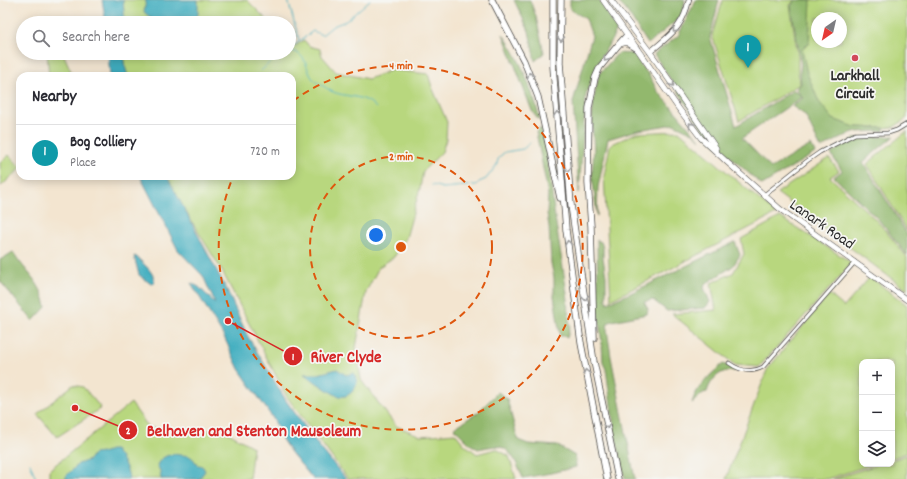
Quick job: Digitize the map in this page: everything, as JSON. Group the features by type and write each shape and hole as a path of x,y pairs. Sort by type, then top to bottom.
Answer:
{"highway":[{"path":"492,0 524,61 538,97 565,222"},
{"path":"553,0 554,67 565,222 580,343 607,479"},
{"path":"561,0 560,63 571,205 594,362 618,479"},
{"path":"594,362 591,226 588,183 589,108 595,78 604,62 627,35"},
{"path":"619,44 626,42 636,48"}],"main road":[{"name":"Lanark Road","path":"603,0 679,109 702,138 780,209 907,300"},
{"name":"Lanark Road","path":"611,0 650,52 707,136 728,163"},
{"path":"611,0 629,29 627,35"},
{"path":"640,53 650,52"}],"street":[{"path":"650,52 676,31 686,13 690,0"},
{"path":"763,195 820,152 855,134 888,133 907,124"},
{"path":"729,363 744,370 757,370 763,367 855,262"}],"green space":[{"path":"123,0 247,0 263,16 124,16"},
{"path":"514,0 530,0 536,17 544,53 535,61 529,31"},
{"path":"570,0 599,0 617,30 597,65 586,94 579,193 573,102 592,36 586,19 570,9"},
{"path":"616,0 685,0 682,16 648,44 626,10"},
{"path":"696,0 719,0 710,37 736,126 794,90 802,96 796,89 801,84 801,64 791,6 795,0 811,0 809,43 802,50 807,73 819,102 833,119 855,127 884,128 884,131 853,132 821,148 805,115 792,106 803,98 802,97 742,138 771,168 811,145 815,153 762,185 707,136 654,54 678,36"},
{"path":"723,0 795,0 790,5 798,56 800,84 739,121 712,35"},
{"name":"Larkhall Circuit","path":"800,0 907,0 907,118 894,127 842,126 823,113 805,74 793,10"},
{"path":"503,34 525,75 540,119 538,119 532,111"},
{"path":"304,40 309,46 320,49 322,56 336,72 368,79 392,70 428,74 447,122 446,139 442,152 423,171 420,188 406,238 394,257 379,267 366,292 356,348 361,380 396,426 421,436 455,433 464,444 477,454 496,449 509,456 516,479 348,479 287,397 221,269 166,180 296,180 296,72 126,72 124,60 296,60 296,45"},
{"path":"618,53 636,54 640,64 649,75 657,90 695,134 674,124 638,130 608,139 598,187 597,216 592,174 594,151 592,122 594,98 599,74"},
{"path":"48,60 66,60 71,72 49,72"},
{"path":"541,128 547,152 554,211 568,300 567,303 570,327 567,338 560,336 554,296 554,278 551,263 547,213 548,194 536,132"},
{"path":"679,131 776,214 611,300 604,176 610,145 636,133"},
{"path":"907,131 907,231 867,164"},
{"path":"894,136 863,162 907,234 907,255 878,219 834,177 842,171 831,154 854,139"},
{"path":"9,155 16,163 16,173 1,186 0,163"},
{"path":"829,158 839,171 830,177 879,223 907,257 907,290 777,193"},
{"path":"780,217 852,263 759,367 735,365 672,314 716,310 711,283 733,273 744,254 741,239"},
{"path":"597,240 601,242 603,248 606,276 606,299 608,303 735,242 740,255 733,266 705,284 704,288 710,302 705,308 667,311 653,300 644,302 648,309 647,314 608,323 607,329 611,357 635,479 625,479 615,434 606,369 603,363 598,313"},
{"path":"13,252 37,284 44,298 46,307 33,321 0,281 0,260"},
{"path":"870,277 907,305 907,453 895,457 895,359 859,359 859,467 864,467 827,479 726,479 767,370 829,294 844,307"},
{"path":"723,364 735,371 725,372 718,375 709,386 707,392 703,393 692,403 700,386"},
{"path":"73,385 83,387 101,408 57,437 37,414"},
{"path":"498,392 507,399 518,440 528,444 558,446 575,456 576,467 523,478 515,460 505,449 495,446 478,449 470,444 454,428 477,413"},
{"path":"131,403 149,428 225,431 253,447 249,479 49,479 49,470"},
{"path":"907,455 907,479 833,479 871,467 895,467 895,459"}],"water":[{"path":"102,0 123,0 124,16 105,16"},
{"path":"146,0 198,0 197,16 149,16 144,12"},
{"path":"109,60 124,60 127,72 110,72"},
{"path":"142,180 169,180 227,290 247,335 287,402 319,446 346,479 313,479 292,454 283,441 274,420 239,369 224,337 191,283 199,287 215,303 203,276 178,250"},
{"path":"134,256 137,257 151,272 154,283 151,284 139,275"},
{"path":"337,369 346,375 354,373 356,377 357,382 355,388 346,396 336,395 304,374 318,374"},
{"path":"115,450 120,457 126,467 129,479 66,479 66,476 78,464 89,460 93,454"},
{"path":"175,454 193,458 197,465 203,467 205,471 199,479 161,479 160,471 157,465 164,457"}],"waterway":[{"path":"288,0 292,16"},
{"path":"296,44 313,31 322,35 333,26 346,21 370,0"},
{"path":"296,29 299,40"},
{"path":"296,52 302,57 311,76 317,82 331,91 367,100 376,108"},
{"path":"260,72 274,60"},
{"path":"432,185 443,188 476,185 486,179 496,166 499,157 505,152 523,149 530,143"},
{"path":"30,463 36,479"}],"place":[{"name":"Larkhall Circuit","path":"855,58"},
{"name":"Bog Colliery","path":"748,68"},
{"name":"River Clyde","path":"228,321"},
{"name":"Belhaven and Stenton Mausoleum","path":"75,408"}]}
